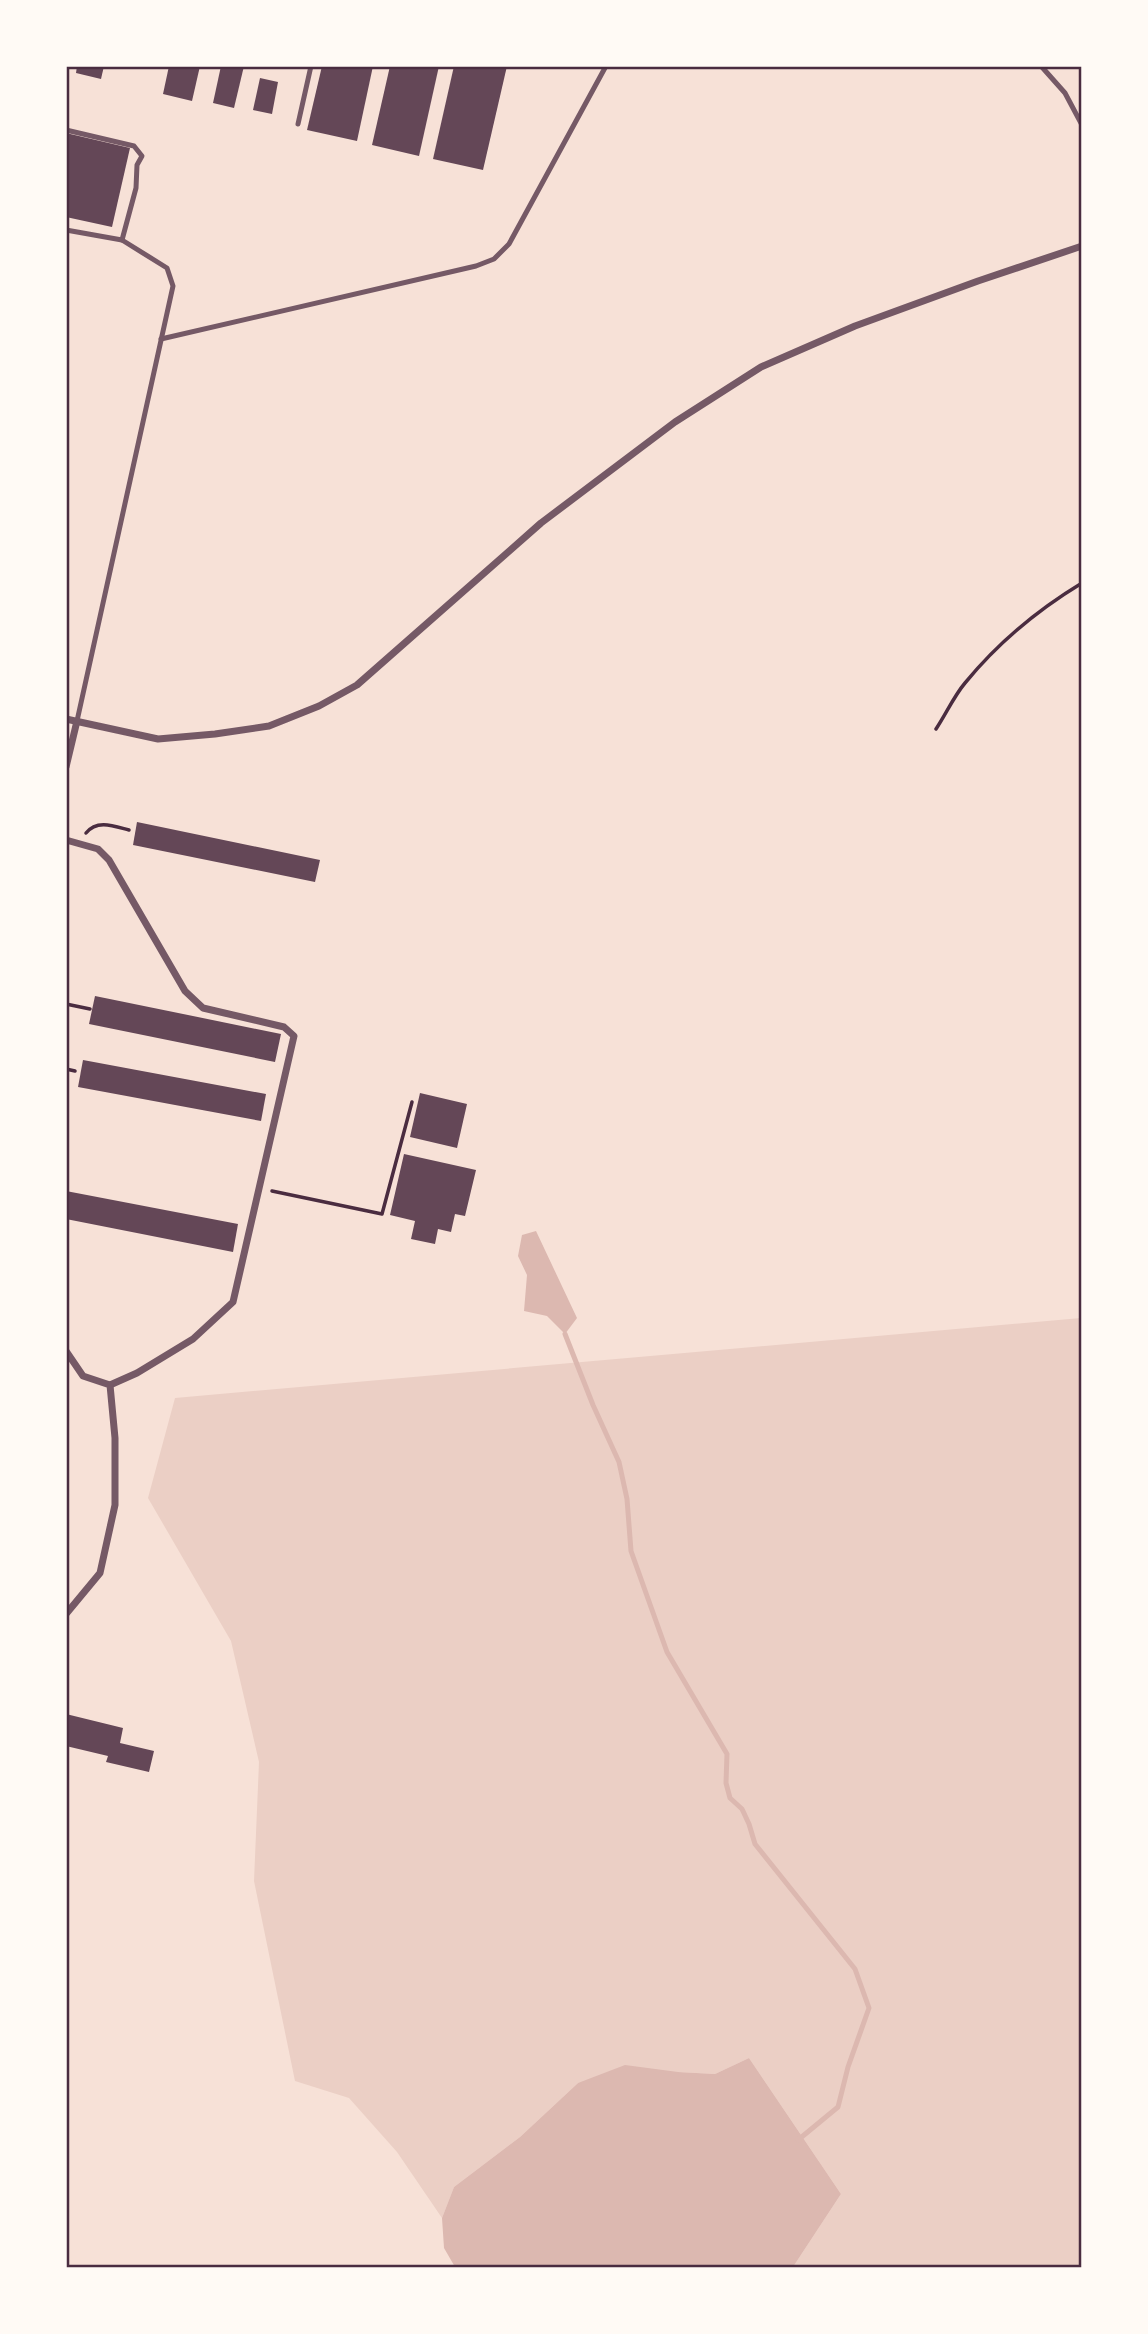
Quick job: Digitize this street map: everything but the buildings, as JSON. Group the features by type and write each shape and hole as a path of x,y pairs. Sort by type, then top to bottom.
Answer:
{"street":[{"path":"66,719 158,739 269,726 319,706 357,685 541,523 674,422 761,368 855,326 1082,246"},
{"path":"66,767 77,721"},
{"path":"66,840 98,849 109,860 185,991 203,1008 284,1027 294,1036 233,1302 193,1339 137,1373 110,1385 83,1376 66,1351"},
{"path":"66,1614 100,1573 115,1505 110,1385"}],"lane":[{"path":"298,124 311,66"},
{"path":"161,339 476,267 494,260 509,244 606,66"},
{"path":"1041,66 1065,93 1082,125"},
{"path":"66,130 134,146 142,156 137,165 136,188 122,240"},
{"path":"66,229 122,240 167,268 173,286 77,721"}],"path":[{"path":"936,729 964,684 1008,638 1060,596 1082,583"},
{"path":"79,843 90,828 96,825 129,830"},
{"path":"66,1004 90,1009"},
{"path":"66,1069 75,1072"},
{"path":"260,1189 382,1214 412,1102"}],"shaded area":[{"path":"536,1231 577,1318 565,1334 547,1316 524,1311 527,1275 518,1256 522,1235"},
{"path":"1081,1318 1081,2267 793,2267 841,2194 749,2058 715,2074 678,2072 578,2083 520,2137 454,2187 442,2218 397,2152 349,2098 295,2081 254,1881 259,1762 231,1641 148,1498 175,1398"},
{"path":"749,2058 841,2194 793,2267 455,2267 444,2248 442,2218 454,2187 520,2137 578,2083 625,2065 715,2074"}],"waterway":[{"path":"565,1334 619,1462 627,1499 631,1551 667,1652 727,1754 726,1783 730,1798 742,1809 755,1844 855,1969 869,2008 848,2067 838,2107 798,2140"}]}
